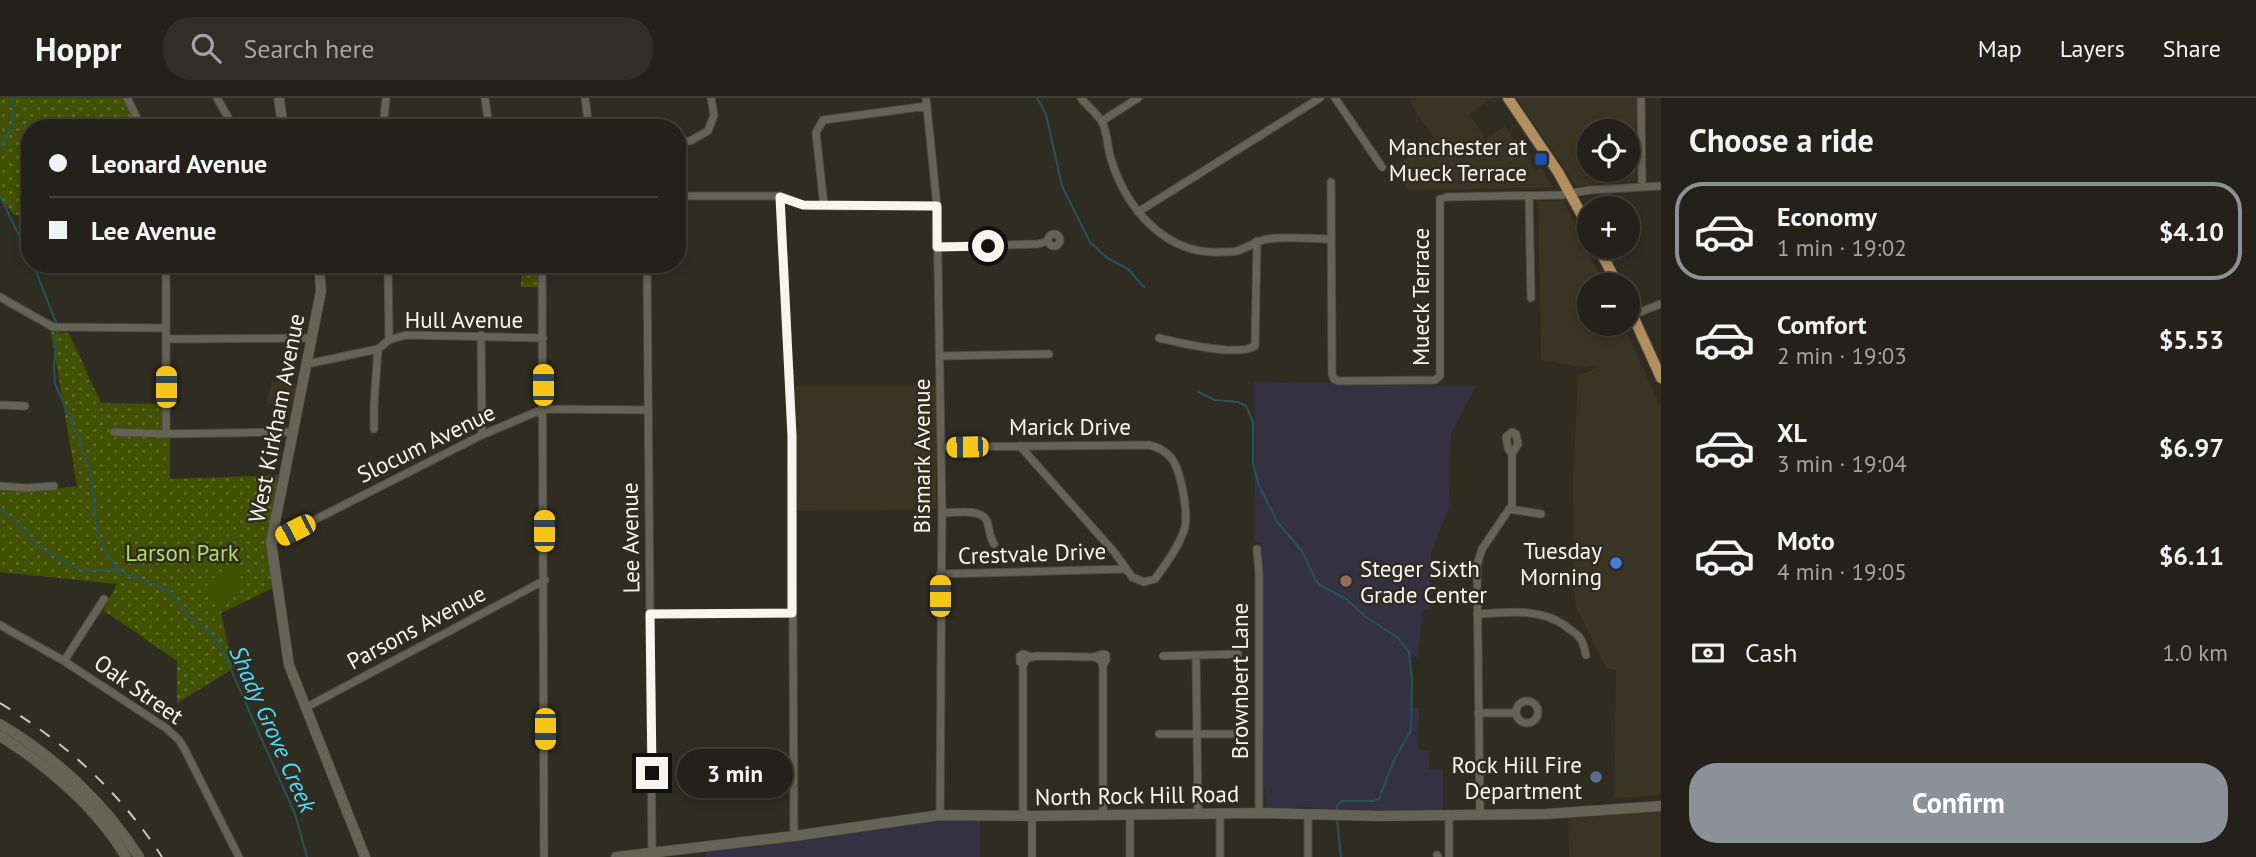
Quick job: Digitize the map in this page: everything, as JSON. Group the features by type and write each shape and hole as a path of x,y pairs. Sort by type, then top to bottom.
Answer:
{"main road":[{"path":"1508,98 1577,205"},
{"path":"1640,332 1661,378"}],"street":[{"path":"127,98 138,119"},
{"path":"218,98 228,119"},
{"path":"279,98 282,119"},
{"path":"384,119 386,98"},
{"path":"485,98 488,119"},
{"path":"584,98 588,119"},
{"path":"686,141 708,131 714,115 710,98"},
{"path":"1081,98 1102,121 1111,159 1121,184 1138,212 1154,229 1185,248 1202,252 1236,251 1271,239 1331,239 1331,182"},
{"path":"1102,121 1138,98"},
{"path":"1138,212 1320,98"},
{"path":"1335,98 1382,167"},
{"path":"1641,98 1642,186"},
{"path":"824,206 816,133 823,120 927,102"},
{"name":"Bismark Avenue","path":"927,102 937,206 940,356 940,814"},
{"name":"Mueck Terrace","path":"1331,239 1334,379 1438,379 1442,373 1440,199 1571,194 1661,186"},
{"path":"686,196 780,197 803,205 824,206 937,206"},
{"path":"1529,196 1531,298"},
{"path":"780,197 792,436 794,836"},
{"path":"937,247 1038,244 1048,241"},
{"path":"1159,338 1207,348 1248,349 1256,343 1257,242"},
{"path":"166,273 166,434"},
{"name":"West Kirkham Avenue","path":"320,273 321,291 271,542 286,651 305,708 365,857"},
{"path":"388,273 389,340"},
{"path":"542,273 544,857"},
{"name":"Lee Avenue","path":"647,273 652,852"},
{"path":"0,297 57,328 166,328"},
{"path":"1640,308 1661,304"},
{"name":"Hull Avenue","path":"307,364 378,349 389,340 406,335 543,338"},
{"path":"481,335 482,435"},
{"path":"166,339 311,338"},
{"path":"374,429 378,349"},
{"path":"940,356 1049,354"},
{"path":"0,405 25,407"},
{"name":"Slocum Avenue","path":"271,542 482,435 543,409 647,410"},
{"path":"114,432 292,432"},
{"path":"1020,446 1115,553 1125,569"},
{"name":"Marick Drive","path":"941,447 1158,447 1174,461 1186,514 1184,527 1155,579 1144,582 1132,577 1125,569"},
{"path":"1480,814 1477,565 1482,549 1512,505 1512,454"},
{"path":"0,486 54,486"},
{"path":"1509,509 1541,514"},
{"path":"942,513 976,513 984,517 988,524 989,538 994,544"},
{"name":"Brownbert Lane","path":"1257,549 1259,813"},
{"name":"Crestvale Drive","path":"940,574 1125,569"},
{"name":"Parsons Avenue","path":"305,708 545,580"},
{"path":"64,661 104,600"},
{"path":"650,614 792,613"},
{"path":"1477,614 1545,614 1578,633 1586,654"},
{"name":"Oak Street","path":"0,625 64,661 166,727 179,740 239,857"},
{"path":"1164,656 1238,654"},
{"path":"1196,655 1198,814"},
{"path":"1032,857 1028,815 1027,661 1099,661 1103,814"},
{"path":"1478,713 1516,713"},
{"path":"0,724 32,745 79,785 110,818 139,857"},
{"path":"1159,734 1232,734"},
{"path":"0,736 38,763 82,802 126,857"},
{"name":"North Rock Hill Road","path":"616,857 794,836 940,814 1480,814 1569,813 1661,806"},
{"path":"1220,814 1220,857"},
{"path":"1308,814 1308,857"},
{"path":"1449,814 1449,857"},
{"path":"1130,815 1130,857"},
{"path":"701,857 704,845"}],"shaded area":[{"path":"1416,98 1492,98 1469,114 1486,139 1505,126 1535,170 1542,169 1553,188 1408,190 1393,168 1434,138 1409,102"},
{"path":"1517,98 1637,98 1637,119 1577,119 1577,182 1630,182 1576,186"},
{"path":"1538,201 1563,201 1577,229 1577,259 1592,259 1599,273 1577,273 1577,336 1628,336 1661,408 1661,795 1614,798 1616,670 1606,668 1576,607 1573,479 1578,376 1599,367 1581,367 1541,360"},
{"path":"271,381 299,384 294,406 267,404"},
{"name":"Steger Sixth Grade Center","path":"1254,382 1476,386 1451,434 1449,507 1431,553 1430,609 1423,609 1418,657 1410,657 1411,707 1419,708 1418,750 1430,751 1429,769 1443,769 1443,810 1333,811 1307,807 1273,810 1267,808 1264,785 1261,543 1255,542"},
{"path":"795,386 936,386 936,509 796,511"},
{"path":"1661,809 1661,857 1569,857 1568,818"},
{"path":"980,820 980,857 705,857 708,850 931,821"}],"green space":[{"path":"0,98 125,98 136,119 21,119 21,215 14,215 0,197"},
{"path":"521,273 538,273 538,287 521,287"},
{"name":"Larson Park","path":"51,332 69,333 101,403 164,404 170,437 170,479 278,475 267,538 273,588 221,613 233,669 177,703 177,661 103,610 117,584 0,572 0,489 32,492 77,486"},
{"path":"235,567 246,588 217,603 206,582"}],"waterway":[{"name":"Shady Grove Creek","path":"0,147 12,124 12,98"},
{"path":"1037,98 1046,114 1062,186 1090,242 1107,258 1128,269 1144,287"},
{"name":"Shady Grove Creek","path":"0,196 21,239"},
{"name":"Shady Grove Creek","path":"37,273 57,325"},
{"name":"Shady Grove Creek","path":"57,331 55,384 91,474 97,530 104,549 115,566 128,575 172,593 188,616 219,643 295,814 307,857"},
{"path":"1198,392 1215,400 1238,402 1246,406 1253,422 1253,464 1259,486 1278,523 1302,551 1316,581 1346,599 1366,617 1398,638 1409,652 1412,679 1411,730 1394,760 1379,799 1342,801 1336,812"},
{"path":"0,509 19,523 39,548 69,565 82,570 120,570"},
{"path":"1337,818 1341,857"}],"railway":[{"path":"0,703 69,752 110,790 162,857"}],"place":[{"name":"Manchester at Mueck Terrace","path":"1541,159"},
{"name":"Tuesday Morning","path":"1616,563"},
{"name":"Steger Sixth Grade Center","path":"1346,581"},
{"name":"Rock Hill Fire Department","path":"1596,777"}],"route":[{"path":"652,773 650,614 792,613 792,436 786,273 780,197 803,205 937,206 937,247 988,246"}]}
